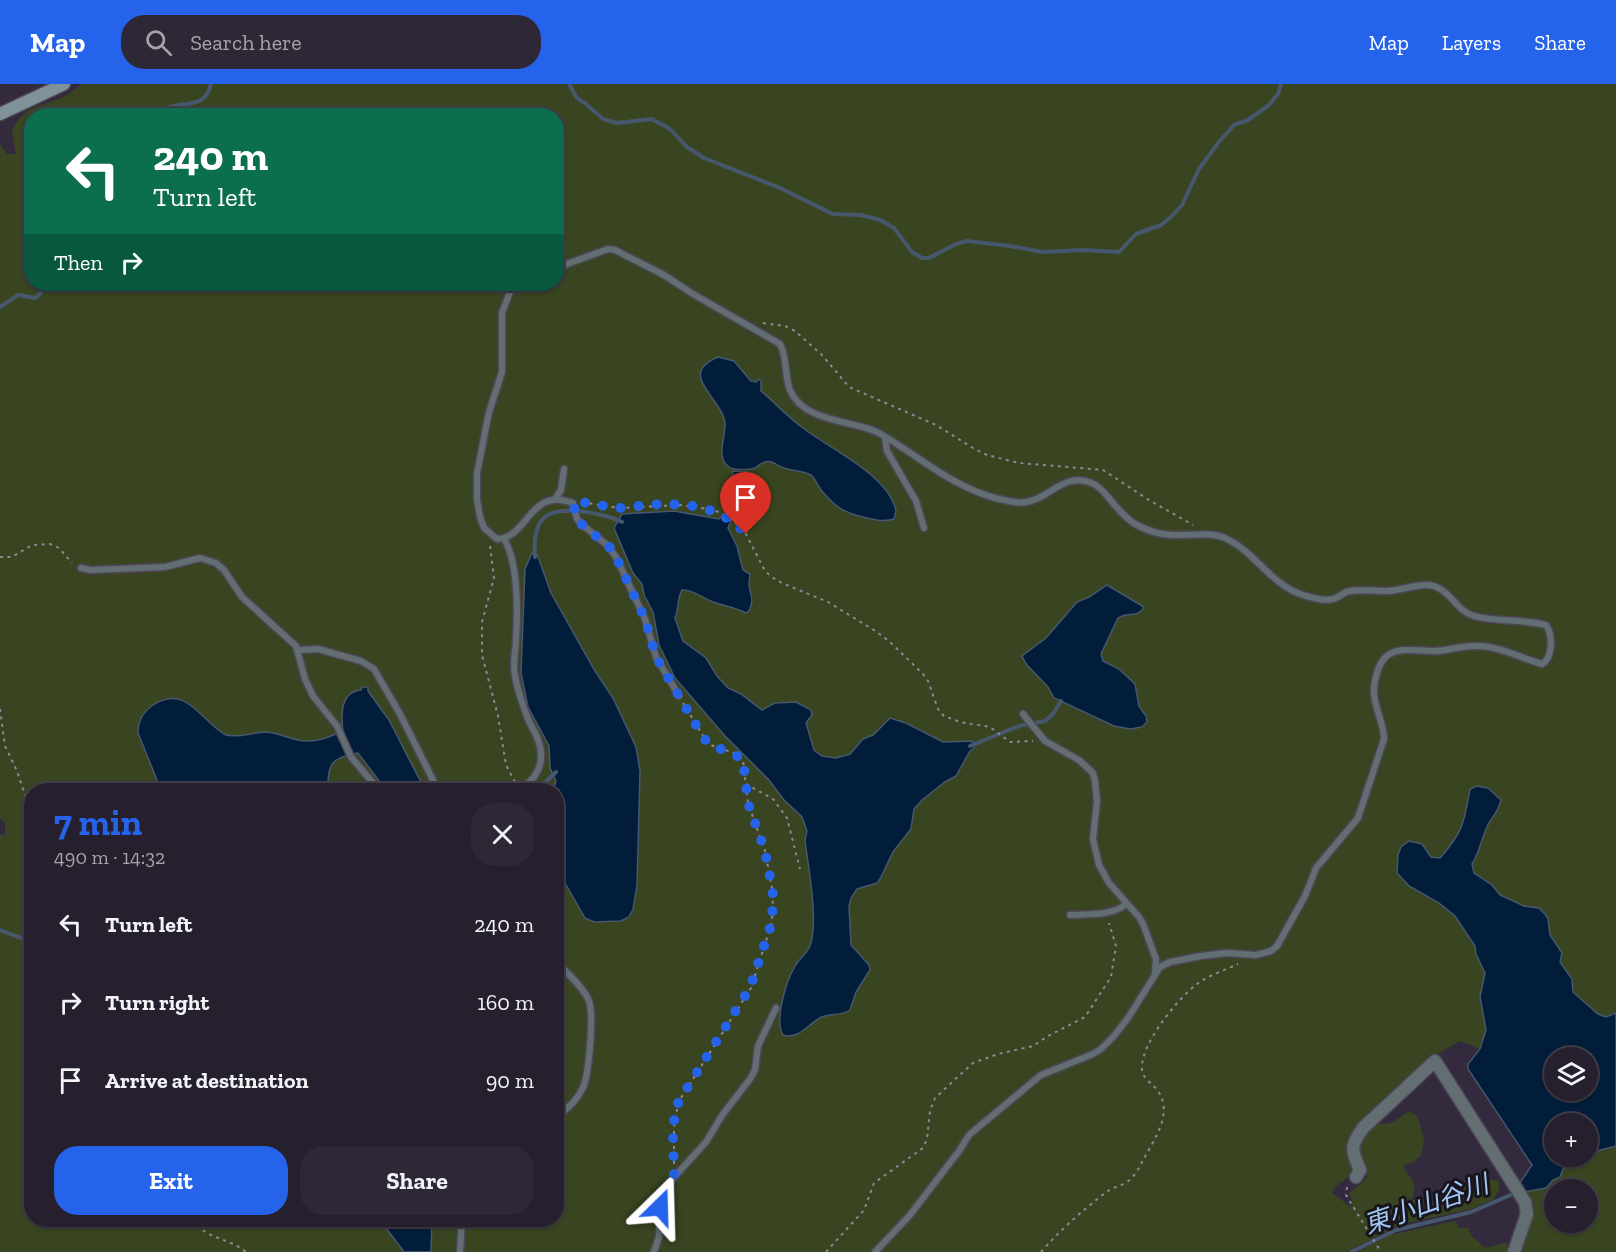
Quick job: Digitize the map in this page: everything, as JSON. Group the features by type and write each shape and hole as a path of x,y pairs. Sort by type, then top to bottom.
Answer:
{"main road":[{"path":"0,114 64,84"}],"street":[{"path":"1356,1177 1360,1170 1352,1147 1356,1137 1435,1061 1525,1202 1527,1214 1514,1252"}],"lane":[{"path":"564,265 598,251 615,250 664,275 780,344 784,352 790,391 798,402 819,415 866,427 943,476 984,495 1027,502 1063,482 1086,481 1103,491 1121,514 1146,530 1173,535 1210,535 1227,539 1277,582 1302,595 1330,600 1351,590 1388,591 1425,585 1445,591 1458,607 1475,616 1533,622 1546,625 1549,630 1549,657 1542,664 1517,654 1476,645 1431,651 1399,649 1386,658 1375,680 1374,689 1378,717 1384,729 1383,739 1358,818 1316,868 1305,896 1277,946 1271,951 1256,955 1226,953 1201,956 1170,962 1160,968 1128,1018 1101,1048 1093,1054 1041,1075 969,1135 960,1151 910,1215 875,1252"},
{"path":"510,291 502,313 502,372 489,412 477,473 477,500 484,528 501,539 511,556 517,612 514,673 541,753 538,772 527,783"},
{"path":"885,437 887,451 916,501 924,528"},
{"path":"501,539 512,534 538,506 555,499 561,490 564,469"},
{"path":"555,499 574,504 577,519 608,545 616,557 645,619 656,657 679,696"},
{"path":"81,568 92,570 165,567 175,566 191,559 206,559 216,563 224,570 242,597 298,650 305,679 314,696 339,731 351,757 373,783"},
{"path":"298,650 318,649 361,661 374,669 400,714 434,783"},
{"path":"1023,714 1043,738 1079,760 1093,773 1097,801 1093,839 1099,865 1109,883 1143,924 1156,959 1155,974"},
{"path":"1070,915 1109,911 1126,904"},
{"path":"564,970 585,994 591,1014 584,1084 578,1097 564,1110"},
{"path":"654,1252 659,1237 662,1196 668,1184 706,1142 723,1114 746,1087 755,1071 758,1046 776,1008"},
{"path":"460,1252 462,1227"}],"path":[{"path":"748,324 771,323 795,331 822,355 849,387 936,425 980,452 1019,463 1103,470 1210,535"},
{"path":"574,504 596,503 619,508 682,505 714,510 746,534 770,576 828,602 890,642 923,674 928,681 938,709 944,716 960,722 990,727 1010,742 1043,738"},
{"path":"501,539 491,541 489,544 494,578 482,622 482,655 498,716 506,765 515,783"},
{"path":"0,557 12,557 32,545 50,544 59,548 72,563 81,568"},
{"path":"674,1175 675,1110 750,988 772,922 773,895 765,851 748,803 743,760 734,753 708,744 679,696"},
{"path":"0,709 5,746 24,792"},
{"path":"746,784 773,799 787,818 800,869"},
{"path":"826,1252 864,1210 874,1183 923,1148 927,1138 930,1111 935,1098 963,1072 973,1063 998,1054 1033,1046 1047,1036 1085,1017 1111,977 1116,946 1109,922 1109,911"},
{"path":"1041,1252 1055,1236 1106,1191 1125,1183 1135,1174 1141,1164 1161,1125 1165,1110 1163,1099 1143,1076 1142,1071 1148,1044 1156,1030 1195,985 1256,955"},
{"path":"1356,1177 1346,1188 1346,1195 1381,1252"},
{"path":"198,1227 246,1252"}],"green space":[{"path":"81,84 1616,84 1616,1013 1606,1017 1598,1014 1573,992 1572,979 1560,962 1562,953 1550,935 1548,919 1539,908 1524,906 1499,895 1492,885 1474,873 1471,864 1470,789 1458,834 1439,858 1431,857 1422,845 1409,841 1401,847 1398,855 1425,896 1439,903 1455,916 1475,946 1476,954 1485,973 1480,997 1486,1030 1480,1049 1460,1041 1432,1057 1359,1128 1351,1171 1332,1193 1351,1207 1352,1200 1349,1193 1367,1176 1358,1147 1362,1138 1377,1122 1390,1123 1409,1111 1418,1117 1424,1141 1421,1156 1403,1166 1414,1184 1412,1200 1427,1199 1438,1205 1448,1199 1461,1183 1483,1179 1499,1181 1499,1190 1493,1200 1471,1209 1399,1225 1346,1252 0,1252 0,835 5,835 5,823 0,818 0,144 7,154 16,154 12,131 24,114 24,291 564,291 564,108 34,108 71,92"},
{"path":"1616,1146 1616,1252 1517,1252 1524,1192 1544,1188 1544,1233 1598,1233 1598,1179 1555,1179 1560,1177 1563,1169 1568,1167 1598,1167 1598,1150"},
{"path":"1455,1221 1459,1228 1468,1228 1471,1235 1485,1248 1507,1242 1508,1252 1357,1252 1390,1235"}],"water":[{"path":"718,357 734,361 751,381 756,382 759,379 761,391 792,419 871,474 891,498 896,511 894,519 877,520 846,512 826,496 811,475 782,468 772,462 765,462 750,469 729,467 722,453 725,423 701,379 701,371 706,364"},
{"path":"732,471 747,472 743,479 740,499 728,528 737,546 743,570 750,574 751,606 746,613 682,590 675,618 683,641 706,658 728,688 741,694 762,710 775,703 796,702 811,710 812,715 806,723 814,750 822,756 836,758 850,754 863,739 873,735 890,718 906,723 943,742 972,741 974,748 956,776 922,800 914,809 911,829 893,852 877,883 857,889 851,898 849,906 851,945 869,965 870,970 856,992 850,1010 822,1017 799,1033 789,1036 783,1035 781,1029 782,1002 791,974 810,946 812,936 812,894 805,840 807,831 802,817 725,736 675,678 659,645 653,612 644,595 642,584 633,573 614,528 622,514 674,511 719,519 734,498 735,485"},
{"path":"532,553 537,554 551,593 613,698 636,747 640,771 637,886 633,909 629,917 621,921 594,922 585,918 565,883 564,783 555,783 550,768 549,746 528,707 521,673 525,569"},
{"path":"1107,585 1144,607 1139,613 1118,618 1101,654 1103,661 1119,669 1135,684 1139,706 1147,722 1142,727 1130,729 1114,726 1054,698 1048,687 1026,664 1022,656 1046,638 1077,602"},
{"path":"362,687 368,687 368,691 389,720 421,783 381,783 358,753 342,757 332,764 328,783 158,783 138,733 140,720 150,707 165,699 175,699 184,701 193,707 226,735 240,736 264,732 301,741 315,741 343,731 343,705 349,695 361,690"},
{"path":"1477,786 1488,788 1501,800 1472,864 1474,873 1492,885 1500,895 1524,906 1539,908 1548,919 1550,935 1562,953 1560,962 1572,979 1573,992 1598,1014 1606,1017 1616,1013 1616,1146 1598,1151 1598,1113 1544,1113 1544,1167 1571,1167 1563,1169 1560,1177 1544,1179 1544,1188 1524,1192 1519,1184 1532,1165 1468,1069 1468,1064 1480,1049 1486,1030 1480,997 1485,973 1476,954 1475,946 1455,916 1439,903 1409,886 1397,873 1401,847 1409,841 1422,844 1431,857 1440,858 1458,834 1470,789"},
{"path":"385,1227 432,1227 431,1252 404,1252"}],"waterway":[{"path":"168,108 202,99 211,84"},
{"path":"569,84 577,98 603,119 617,123 652,119 670,129 687,147 704,158 780,188 833,214 861,215 880,220 894,228 912,252 922,258 929,258 967,241 1043,252 1083,250 1119,252 1136,234 1161,225 1170,218 1182,205 1199,169 1219,142 1234,125 1248,120 1269,105 1278,94 1281,84"},
{"path":"0,307 18,295 36,298 41,291"},
{"path":"535,557 536,532 543,519 550,514 581,512 622,522"},
{"path":"970,746 1019,726 1045,721 1053,714 1061,701"},
{"path":"544,783 556,772"},
{"path":"0,930 24,939"},
{"name":"東小山谷川","path":"1351,1252 1396,1230 1471,1212 1513,1194"}],"route":[{"path":"660,1207 662,1196 674,1175 675,1110 685,1089 750,988 772,922 773,895 765,851 748,803 743,760 734,753 708,744 703,737 656,657 645,619 616,557 608,545 577,519 573,503 596,503 619,508 650,505 706,508 722,514 746,534"}]}
